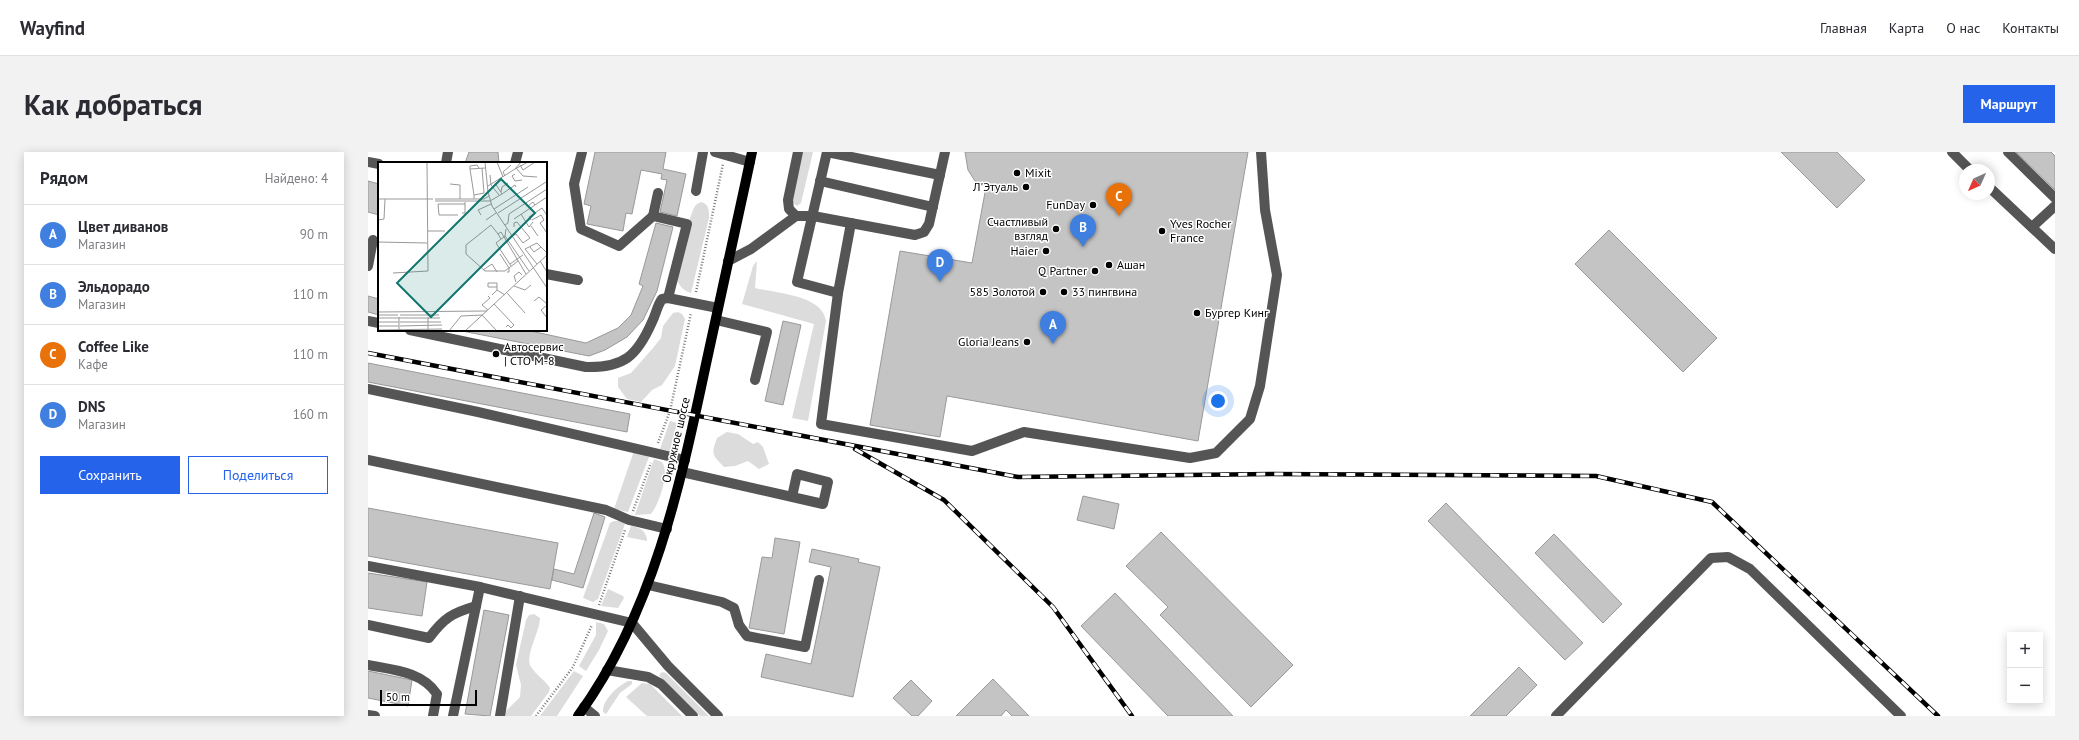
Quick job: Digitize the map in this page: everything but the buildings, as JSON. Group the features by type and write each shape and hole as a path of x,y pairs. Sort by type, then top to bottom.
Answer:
{"main road":[{"name":"Окружное шоссе","path":"578,716 607,670 632,624 648,585 667,529 685,460 751,157"}],"street":[{"path":"446,162 448,152"},
{"path":"515,162 518,152"},
{"path":"582,152 574,184 581,229 620,246 653,216 658,193"},
{"path":"696,191 703,152"},
{"path":"715,152 751,157"},
{"path":"796,216 789,208 788,200 798,152"},
{"path":"838,293 797,282 827,152 940,175"},
{"path":"728,261 751,249 796,216 813,216 915,235 920,234 927,228 945,152"},
{"path":"851,223 838,293 821,424 972,451 1024,432 1190,458 1216,453 1250,419 1260,386 1277,275 1265,210 1261,152"},
{"path":"1952,152 1964,164"},
{"path":"2008,152 2055,198"},
{"path":"368,162 378,164"},
{"path":"820,181 933,207"},
{"path":"1995,193 2055,249"},
{"path":"2032,227 2055,206"},
{"path":"653,216 687,224 668,298"},
{"path":"368,266 373,240"},
{"path":"547,274 578,280"},
{"path":"415,331 586,367 606,368 626,360 643,342 658,305 662,299 668,298 718,308"},
{"path":"716,320 767,332 755,380"},
{"path":"368,321 378,323"},
{"path":"368,389 478,412 685,460"},
{"path":"368,460 606,510 629,520 667,529"},
{"path":"682,472 792,497"},
{"path":"1556,716 1711,558 1728,557 1750,569 1901,716"},
{"path":"368,566 480,587 632,624 668,666 718,716"},
{"path":"648,585 722,602 734,608 739,624 747,636 805,648 819,580"},
{"path":"453,716 480,587"},
{"path":"500,716 520,596"},
{"path":"368,625 429,638 442,622 456,612 476,606"},
{"path":"368,665 413,675 422,679 431,686 437,694 433,716"},
{"path":"607,670 648,677 661,684 693,716"},
{"path":"584,707 595,716"},
{"path":"368,715 375,716"}],"shaded area":[{"path":"803,152 813,152 801,203 797,206 791,201"},
{"path":"701,202 706,204 709,210 709,218 691,293 685,291 679,284 676,270 692,213 695,206"},
{"path":"757,261 755,288 808,300 823,312 826,321 808,421 792,418 814,324 742,304 753,266"},
{"path":"678,312 682,314 685,319 675,366 662,385 652,390 641,402 627,399 618,387 618,378 631,373 661,338 663,326 673,313"},
{"path":"670,421 677,423 670,451 660,449"},
{"path":"727,432 738,434 753,444 758,442 763,447 769,464 759,469 748,461 735,466 724,467 717,460 713,451 717,438"},
{"path":"634,451 649,457 628,512 614,509"},
{"path":"654,459 662,462 665,473 660,496 651,514 635,515"},
{"path":"614,521 621,521 625,524 598,599 593,602 583,598 610,523"},
{"path":"631,526 642,530 646,535 647,541 627,537"},
{"path":"608,589 623,596 624,598 618,608 601,606"},
{"path":"534,614 540,618 538,630 529,657 529,662 533,670 546,682 550,688 549,692 531,716 501,716 520,697 521,685 516,665 526,620 529,615"},
{"path":"596,622 604,624 608,631 599,650 586,671 579,666 596,635"},
{"path":"574,671 583,676 557,716 540,716"},
{"path":"662,672 666,673 709,716 700,716 661,678 659,675"},
{"path":"628,681 632,681 632,684 620,693 606,714 603,712 603,707 611,694"},
{"path":"642,683 650,684 682,716 647,716 626,697"}],"railway":[{"path":"368,353 1018,477 1273,474 1596,476 1712,502 1938,716"},
{"path":"855,449 944,500 1053,607 1132,716"}],"place":[{"name":"Mixit","path":"1017,173"},
{"name":"Л'Этуаль","path":"1026,187"},
{"name":"FunDay","path":"1093,205"},
{"name":"Coffee Like","path":"1119,216"},
{"name":"Счастливый взгляд","path":"1056,229"},
{"name":"Yves Rocher France","path":"1162,231"},
{"name":"Эльдорадо","path":"1083,247"},
{"name":"Haier","path":"1046,251"},
{"name":"Ашан","path":"1109,265"},
{"name":"Q Partner","path":"1095,271"},
{"name":"DNS","path":"940,282"},
{"name":"585 Золотой","path":"1043,292"},
{"name":"33 пингвина","path":"1064,292"},
{"name":"Бургер Кинг","path":"1197,313"},
{"name":"Gloria Jeans","path":"1027,342"},
{"name":"Цвет диванов","path":"1053,344"},
{"name":"Автосервис | СТО М-8","path":"496,354"}]}
